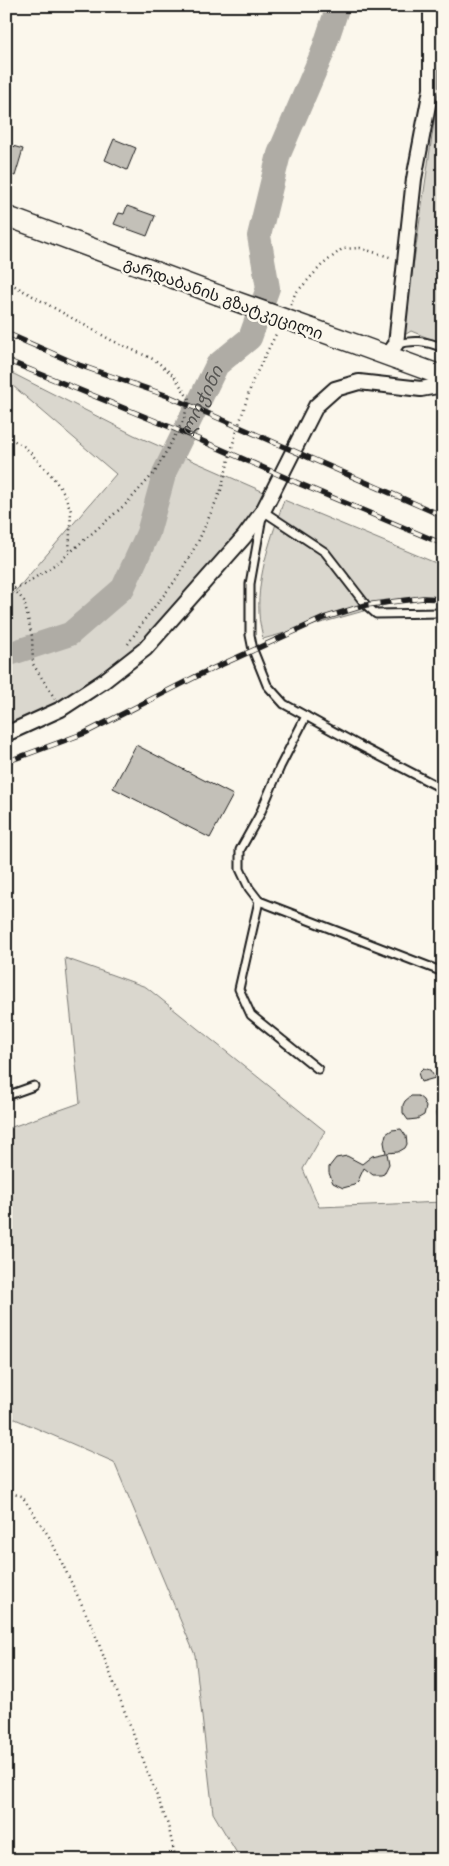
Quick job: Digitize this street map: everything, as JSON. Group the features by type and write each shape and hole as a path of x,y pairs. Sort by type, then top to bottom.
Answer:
{"main road":[{"name":"გარდაბანის გზატკეცილი","path":"6,216 358,345 392,350 443,376"}],"street":[{"path":"392,350 405,261 414,179 431,89 431,6"},
{"path":"6,734 61,709 104,681 145,649 244,537 263,511 316,406 335,389 359,382 421,389 443,385"}],"lane":[{"path":"392,350 413,340 432,343 443,348"},
{"path":"443,613 376,614 366,605 325,552 263,511 250,584 250,634 253,650 267,685 284,704 443,789"},
{"path":"306,716 280,767 259,816 240,850 240,869 249,888 258,901 443,972"},
{"path":"258,901 239,989 251,1015 318,1069"},
{"path":"6,1096 34,1086"}],"path":[{"path":"287,312 295,294 321,266 342,249 360,248 405,261"},
{"path":"6,281 111,340 155,360 174,376 189,399 184,418 155,472 127,503 69,553 24,584 6,591"},
{"path":"124,650 145,619 175,581 198,542 222,490 234,440 253,380 279,329"},
{"path":"6,436 25,447 64,492 72,511 69,553"},
{"path":"14,588 24,601 32,636 33,664 61,709"},
{"path":"6,1492 22,1496 50,1538 92,1626 168,1825 176,1860"}],"shaded area":[{"path":"439,6 443,6 443,344 411,331 403,336 438,95"},
{"path":"6,370 134,435 264,492 254,513 141,643 76,691 17,724 6,728 6,602 116,474 6,380"},
{"path":"284,500 443,566 443,597 414,597 263,639 259,616 260,584 266,555"},
{"path":"65,958 146,987 325,1131 303,1169 319,1207 443,1202 443,1860 241,1860 213,1813 195,1655 114,1462 6,1415 6,1129 80,1103"}],"building":[{"path":"114,139 136,148 127,170 105,160"},
{"path":"6,144 23,149 15,176 6,173"},
{"path":"127,206 155,216 147,236 114,224 119,213 124,214"},
{"path":"136,745 233,795 210,838 113,788"},
{"path":"423,1068 430,1070 435,1078 421,1082 418,1073"},
{"path":"411,1096 418,1096 423,1100 426,1107 424,1115 417,1119 408,1120 403,1113 403,1105"},
{"path":"401,1129 406,1136 407,1144 405,1148 398,1152 387,1153 389,1164 384,1174 373,1175 364,1168 354,1185 343,1188 333,1183 329,1167 336,1158 347,1156 362,1164 372,1156 386,1153 384,1142 386,1134 392,1130"}],"waterway":[{"name":"ლოჭინი","path":"6,655 70,634 123,588 148,533 165,471 217,365 250,338 268,288 259,236 279,154 322,54 338,6"}],"railway":[{"path":"6,333 79,365 168,396 443,516"},
{"path":"6,360 175,429 443,544"},
{"path":"6,762 85,733 203,673 324,618 366,605 423,598 443,599"}]}
